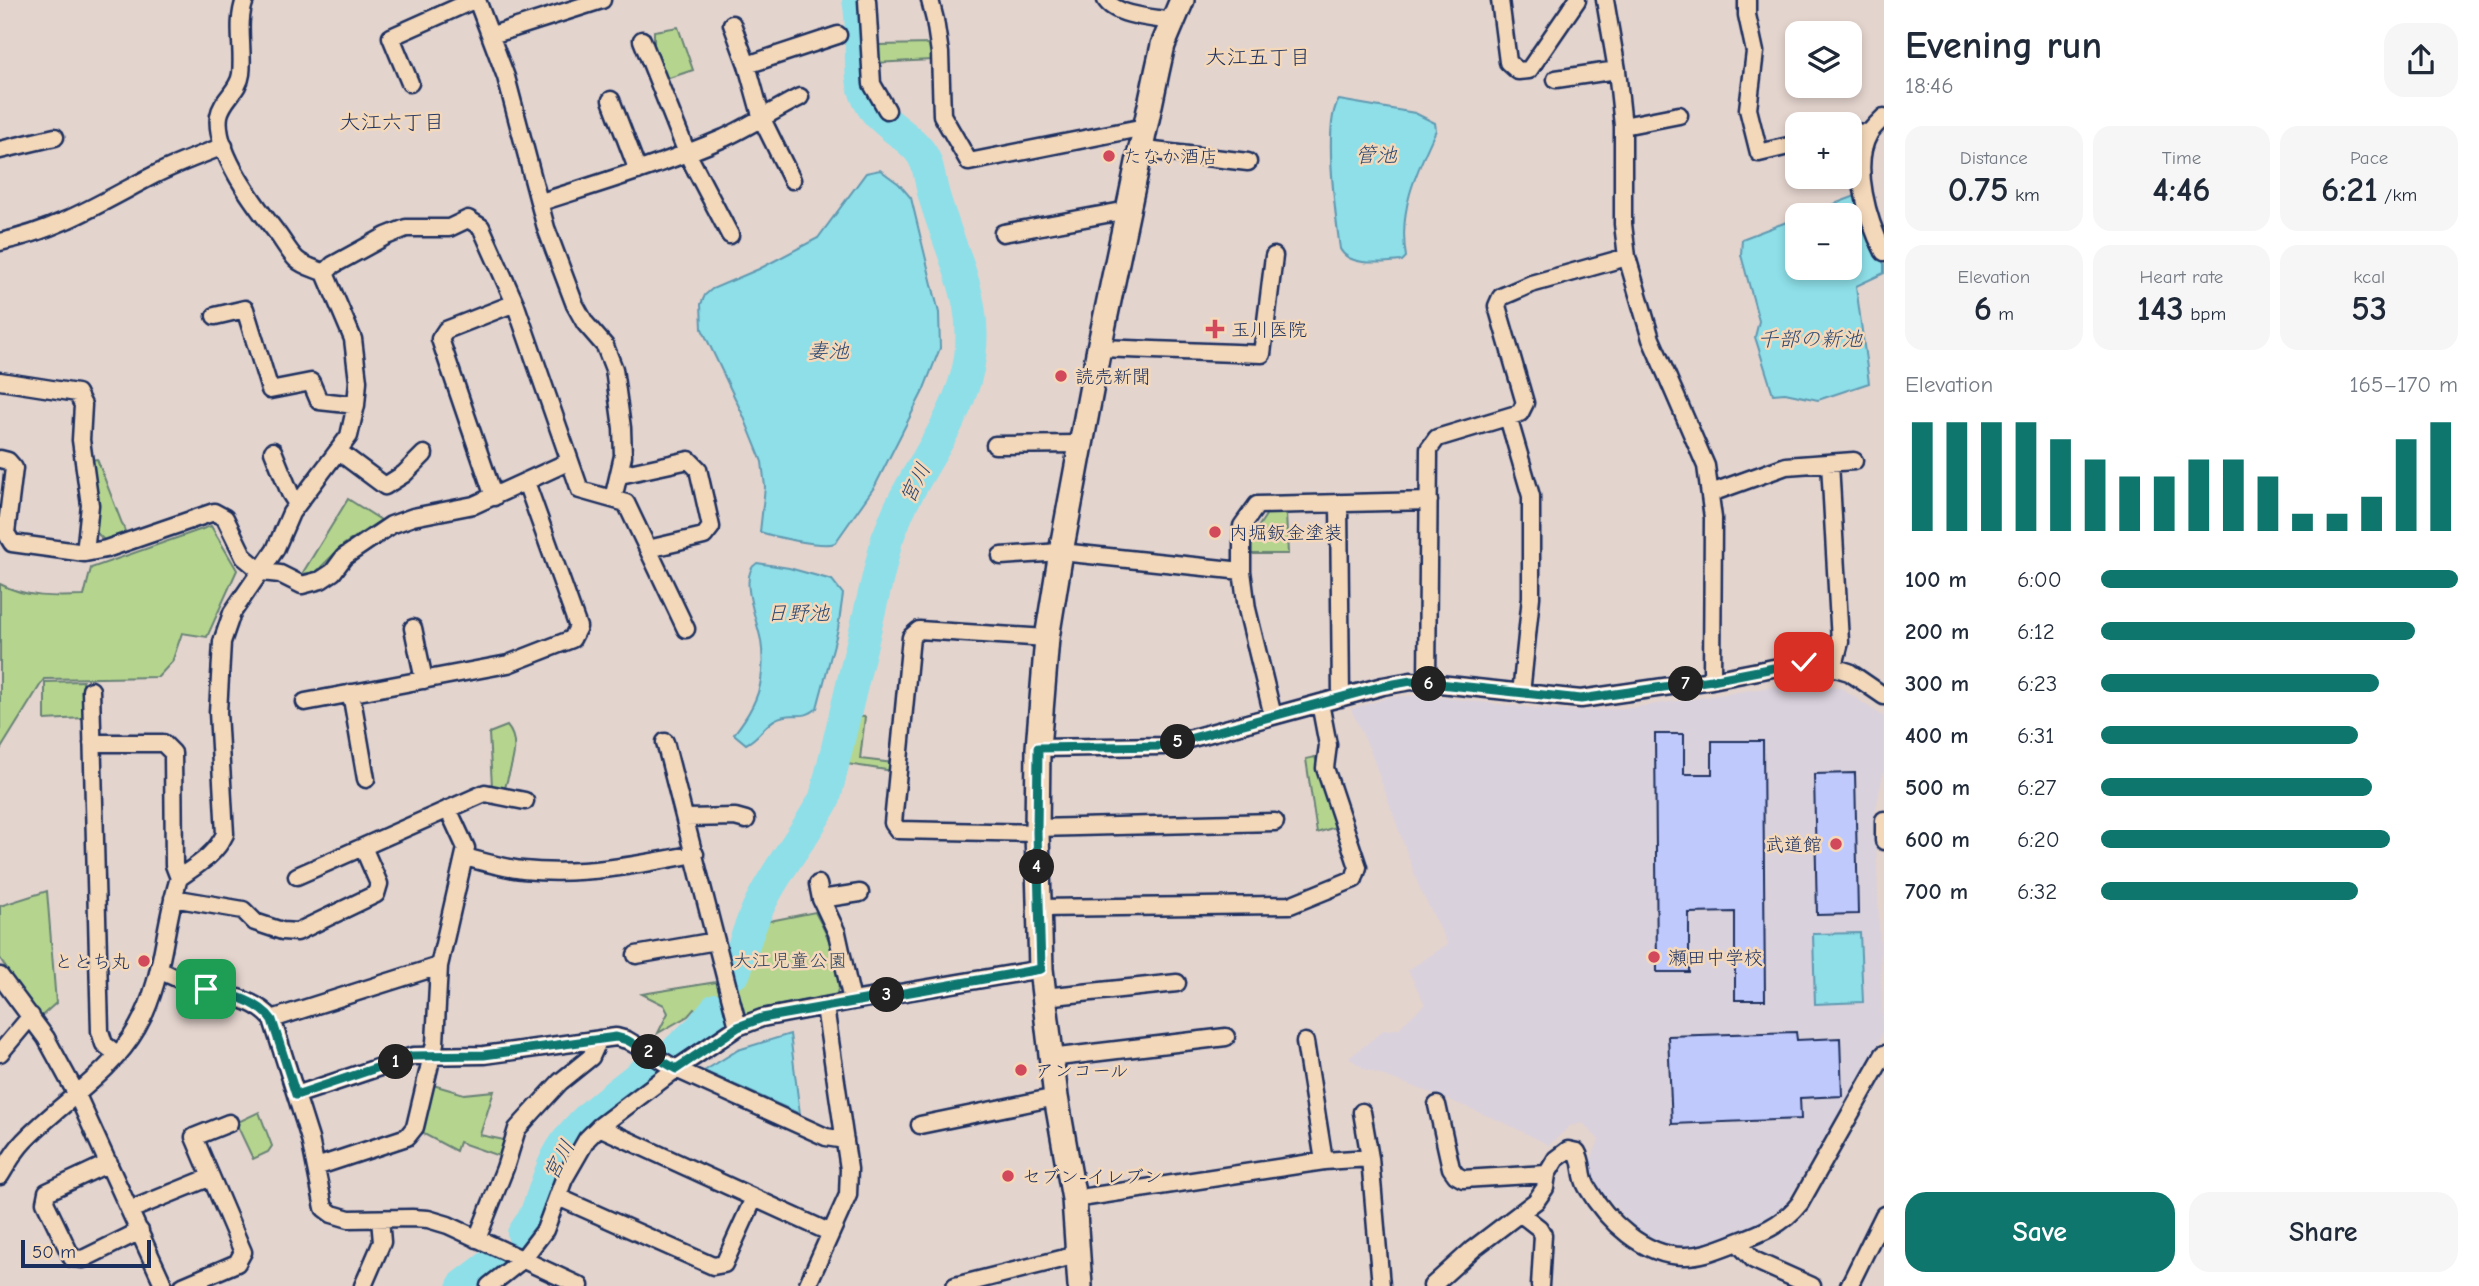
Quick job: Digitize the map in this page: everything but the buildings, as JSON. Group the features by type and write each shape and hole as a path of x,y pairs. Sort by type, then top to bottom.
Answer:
{"street":[{"path":"179,878 206,859 219,846 225,834 218,712 222,642 232,613 275,550 279,536 297,504 349,436 358,381 354,339 325,273 297,260 244,190 223,146 219,115 224,101 235,90 241,76 241,11 245,0"},
{"path":"410,83 391,37 476,0 492,35 506,78 546,228 575,305 585,323 605,346 614,369 623,456 613,499"},
{"path":"492,35 602,0"},
{"path":"867,0 872,84 887,110"},
{"path":"930,0 940,53 942,115 969,162 1145,127"},
{"path":"1106,0 1114,8 1172,21"},
{"path":"1080,1286 1074,1199 1050,1058 1041,969 1038,908 1038,748 1047,638 1100,348 1139,149 1163,45 1182,0"},
{"path":"1500,0 1508,62 1518,71 1529,70 1577,0"},
{"path":"1605,0 1623,126 1623,224 1627,257 1651,339 1700,447 1711,493 1712,680"},
{"path":"1747,0 1747,15 1755,52 1748,109 1759,153 1785,147"},
{"path":"732,24 762,119 792,180"},
{"path":"747,65 838,35"},
{"path":"642,40 687,153 730,235"},
{"path":"1556,79 1617,70"},
{"path":"541,202 687,153 762,119 800,97"},
{"path":"611,100 638,171"},
{"path":"1623,126 1679,115"},
{"path":"1884,117 1869,132 1861,155 1862,181 1875,233 1884,252"},
{"path":"1862,132 1869,132"},
{"path":"0,150 55,137"},
{"path":"0,242 29,236 80,216 158,173 223,146"},
{"path":"1139,149 1248,162"},
{"path":"1003,233 1128,210"},
{"path":"325,273 333,265 406,228 449,228 468,219 481,227 515,303 580,490 626,503 686,629"},
{"path":"1100,348 1262,354 1274,256"},
{"path":"1427,684 1429,449 1437,438 1520,413 1525,403 1497,306 1501,298 1531,284 1627,257"},
{"path":"494,496 440,340 446,330 515,303"},
{"path":"215,316 245,309 270,390 311,382 319,401 356,405"},
{"path":"0,381 77,393 83,405 80,440 90,505 85,553"},
{"path":"1508,416 1531,496 1531,597 1521,694"},
{"path":"995,445 1082,444"},
{"path":"273,451 290,494 297,504"},
{"path":"338,451 385,486 404,474 424,454"},
{"path":"0,459 8,461 13,468 6,533 12,543 85,553 106,549 214,512 225,518 244,557 261,572 280,574 302,585 321,580 333,572 344,557 391,525 414,517 474,505 570,461"},
{"path":"620,475 689,460 698,469 711,527 704,536 648,549"},
{"path":"1711,493 1786,466 1854,461"},
{"path":"1830,463 1840,642 1834,666"},
{"path":"306,702 508,664 572,639 578,627 526,482"},
{"path":"1273,716 1247,609 1242,571 1242,526 1258,505 1429,501"},
{"path":"1339,503 1341,698"},
{"path":"1001,556 1061,552 1242,571"},
{"path":"413,628 424,680"},
{"path":"1047,638 919,630 911,637 893,823 898,830 1037,830 1275,822"},
{"path":"1038,748 1163,746 1411,681 1581,699 1712,680 1804,662 1834,666 1849,672 1884,696"},
{"path":"91,690 100,1031 104,1044 118,1055"},
{"path":"351,693 366,779"},
{"path":"1038,908 1290,905 1354,878 1358,867 1325,768 1328,745 1320,703"},
{"path":"665,742 738,1027"},
{"path":"0,1177 21,1143 118,1055 137,1028 151,999 179,878 174,865 173,753 163,743 92,743"},
{"path":"297,876 485,793 525,801"},
{"path":"316,1167 407,1137 415,1126 435,1043 439,966 466,848 448,809"},
{"path":"685,818 735,817 746,820"},
{"path":"1884,820 1884,841"},
{"path":"173,898 243,910 255,922 282,931 297,932 376,894 379,884 363,847"},
{"path":"465,857 521,870 555,872 607,870 695,855"},
{"path":"852,1001 838,933 820,891 860,893"},
{"path":"636,955 716,941"},
{"path":"272,1020 439,966"},
{"path":"489,1286 522,1260 545,1230 564,1179 587,1139 676,1069 738,1027 762,1018 1041,969"},
{"path":"159,970 181,981 223,992 265,1010 272,1020 316,1167 324,1208 332,1214 349,1219 428,1219 477,1238 580,1286"},
{"path":"0,976 46,1038 77,1095 164,1286"},
{"path":"1044,997 1177,983"},
{"path":"807,1286 848,1195 849,1169 825,1007"},
{"path":"0,1053 31,1016"},
{"path":"296,1095 412,1056 484,1055 616,1037 627,1040 676,1069 825,1137 845,1140"},
{"path":"1050,1058 1226,1037"},
{"path":"477,1238 517,1129 560,1083 591,1057 599,1039"},
{"path":"1305,1042 1324,1161"},
{"path":"1439,1284 1473,1249 1536,1201 1545,1188 1547,1174 1556,1159 1568,1150 1577,1152 1582,1161 1581,1173 1587,1188 1620,1228 1659,1251 1683,1256 1708,1253 1773,1228 1789,1217 1800,1203 1884,1054"},
{"path":"920,1125 1056,1097"},
{"path":"1437,1105 1451,1168 1455,1175 1464,1179 1547,1174"},
{"path":"1362,1112 1374,1175 1381,1286"},
{"path":"183,1286 237,1263 243,1252 194,1137 229,1122"},
{"path":"599,1127 831,1233"},
{"path":"1074,1199 1324,1161 1370,1158"},
{"path":"109,1163 47,1192 45,1202 72,1258 83,1258 140,1231"},
{"path":"130,1210 211,1177"},
{"path":"558,1197 713,1266 724,1264 754,1198"},
{"path":"1521,1214 1543,1235 1540,1286"},
{"path":"1849,1286 1884,1215"},
{"path":"363,1286 382,1241 380,1219"},
{"path":"1737,1242 1754,1259 1812,1286"},
{"path":"954,1286 1077,1255"}],"shaded area":[{"name":"瀬田中学校","path":"1818,683 1841,688 1884,717 1884,770 1875,813 1883,1030 1878,1047 1790,1197 1777,1214 1712,1243 1684,1246 1661,1243 1636,1229 1598,1187 1588,1167 1599,1140 1583,1123 1570,1126 1549,1145 1445,1098 1365,1069 1349,1058 1384,1030 1398,1029 1425,1004 1408,970 1448,944 1420,889 1370,750 1351,709 1391,697 1419,695 1549,710 1583,711 1637,707 1792,684"}],"green space":[{"path":"678,27 693,70 666,79 654,45 654,31"},
{"path":"931,44 931,60 875,63 878,45"},
{"path":"97,459 126,534 105,541 96,532 98,495 90,460"},
{"path":"348,499 381,520 343,545 316,572 302,574"},
{"path":"1268,512 1286,513 1288,554 1250,554 1249,541"},
{"path":"211,526 237,570 207,637 182,633 172,662 158,677 44,679 0,750 0,584 30,594 84,596 91,568"},
{"path":"83,681 84,718 45,720 45,682"},
{"path":"847,716 865,717 860,759 893,763 893,771 840,763"},
{"path":"507,726 514,740 514,748 505,788 492,786 489,733"},
{"path":"1315,757 1338,826 1317,833 1306,759"},
{"path":"47,891 56,1003 37,1020 0,958 0,906"},
{"name":"大江児童公園","path":"815,912 837,964 839,986 836,995 760,1009 746,1017 735,982 760,923"},
{"path":"717,982 720,994 705,1016 694,1009 688,1016 658,1033 668,1013 664,1005 642,994"},
{"path":"433,1085 464,1094 494,1091 480,1135 504,1140 499,1156 459,1142 456,1151 422,1133"},
{"path":"259,1112 272,1146 268,1152 253,1159 236,1123"}],"water":[{"name":"管池","path":"1339,100 1415,113 1435,123 1436,130 1410,192 1404,223 1406,257 1402,261 1359,261 1351,259 1340,249 1331,148 1331,128"},
{"name":"妻池","path":"880,170 899,184 911,198 939,313 940,348 923,391 875,486 835,543 810,543 760,532 765,487 762,462 702,329 701,304 712,289 759,269 818,238 866,173"},
{"name":"千部の新池","path":"1858,195 1860,203 1837,203"},
{"name":"千部の新池","path":"1862,209 1872,244 1884,264 1884,273 1856,286 1869,383 1818,400 1785,393 1773,394 1755,337 1759,321 1741,255 1742,239 1785,223 1785,280 1862,280"},
{"name":"日野池","path":"757,563 789,568 832,580 843,594 838,629 817,708 807,714 787,715 776,719 746,744 734,734 754,702 762,675 761,641 749,588 751,569"},
{"path":"1860,933 1863,1002 1815,1004 1813,934"},
{"path":"790,1034 800,1114 704,1071 738,1050"}],"waterway":[{"name":"宮川","path":"735,972 750,926 762,900 825,798 887,539 902,505 954,409 966,377 971,351 969,304 926,163 917,148 878,114 863,85 858,0"},
{"name":"宮川","path":"678,1049 701,1028 716,1009"},
{"name":"宮川","path":"523,1234 536,1213 550,1172 569,1138 644,1072"},
{"name":"宮川","path":"463,1286 496,1261"}],"place":[{"name":"たなか酒店","path":"1109,156"},
{"name":"玉川医院","path":"1215,329"},
{"name":"読売新聞","path":"1061,376"},
{"name":"内堀鈑金塗装","path":"1215,532"},
{"name":"武道館","path":"1836,844"},
{"name":"瀬田中学校","path":"1654,957"},
{"name":"ととち丸","path":"144,961"},
{"name":"アンコール","path":"1021,1070"},
{"name":"セブン-イレブン","path":"1008,1176"}],"district":[{"name":"大江五丁目","path":"1258,57"},
{"name":"大江六丁目","path":"392,122"}],"route":[{"path":"206,989 223,992 265,1010 272,1020 296,1095 412,1056 484,1055 616,1037 627,1040 676,1069 738,1027 762,1018 1041,969 1038,908 1038,748 1163,746 1383,686 1411,681 1550,698 1581,699 1712,680 1804,662"}]}
